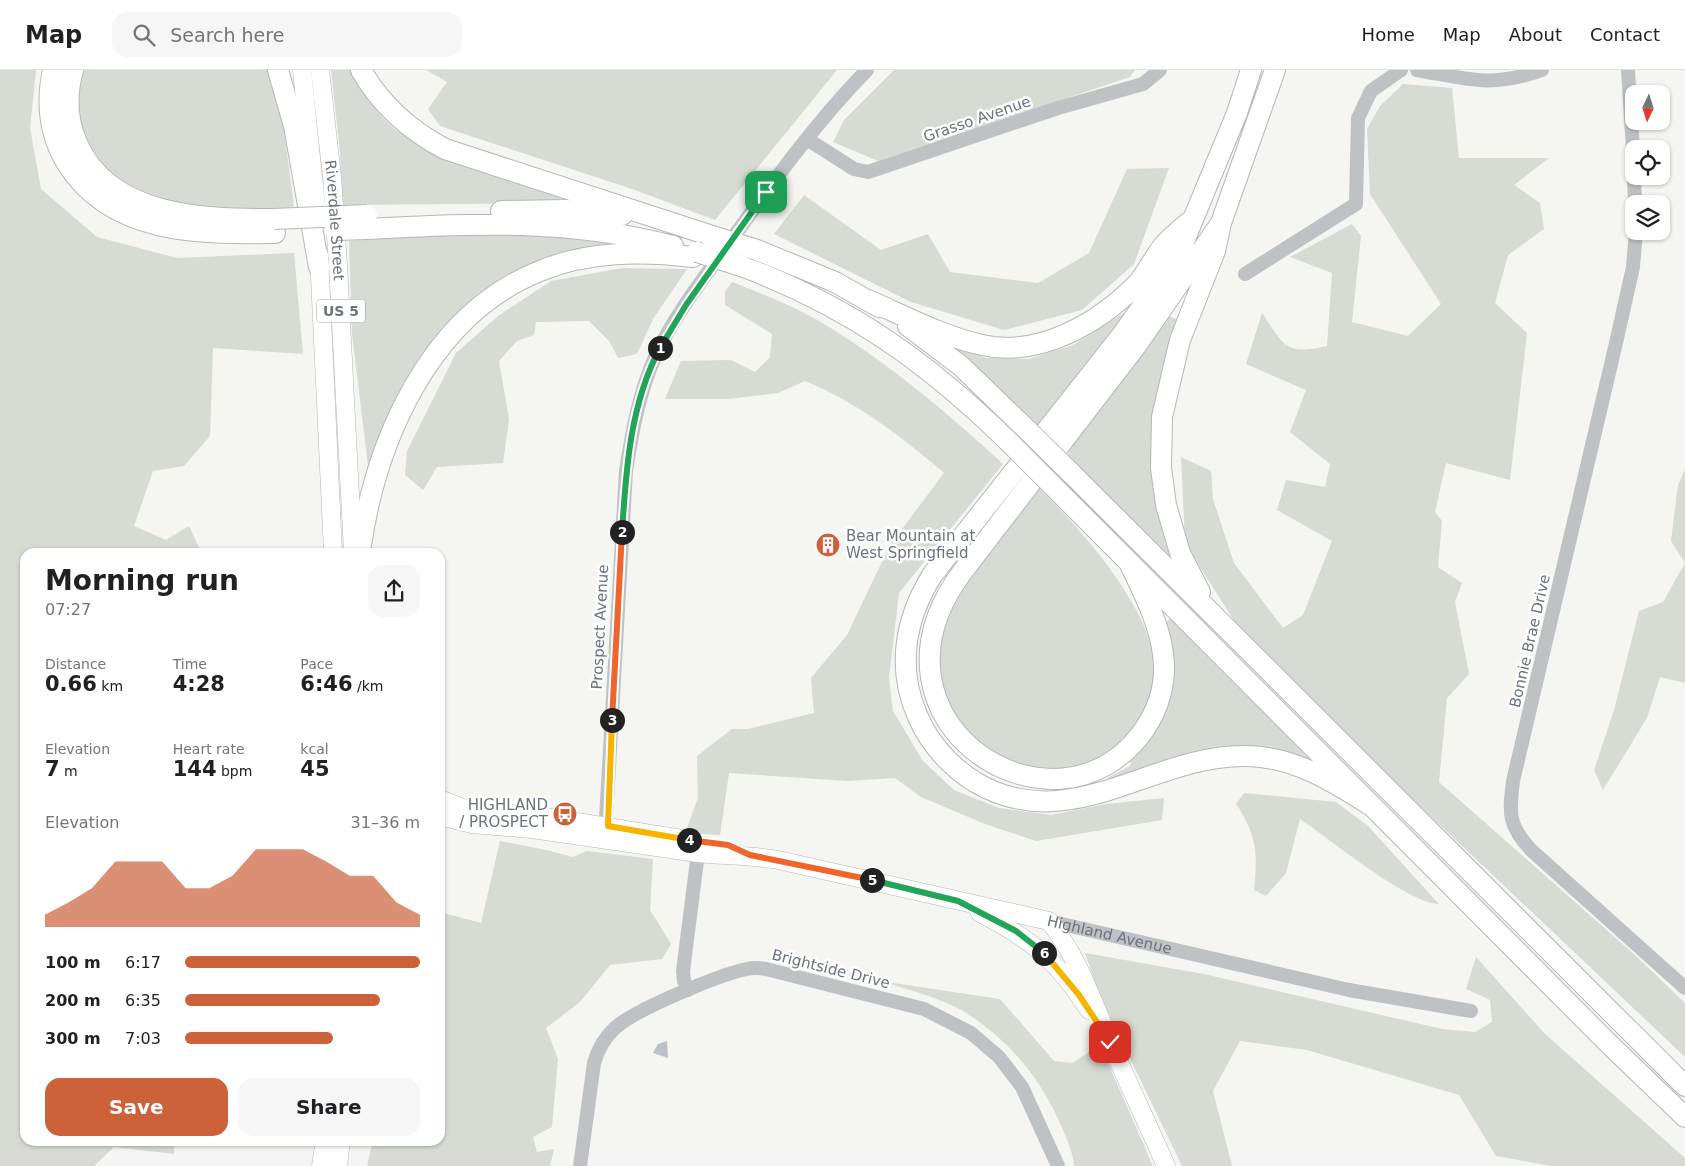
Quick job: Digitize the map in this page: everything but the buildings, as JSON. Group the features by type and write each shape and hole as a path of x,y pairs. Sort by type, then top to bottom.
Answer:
{"highway":[{"path":"53,70 49,102 55,138 70,168 95,197 125,214 173,229 218,234 275,226 566,210 636,217 673,224"},
{"path":"73,70 68,108 74,137 90,164 113,188 131,198 171,212 275,226"},
{"path":"278,70 294,126 320,267"},
{"path":"361,70 380,99 398,118 420,135 445,149 757,250 806,269 868,300 930,327 983,345 1014,348 1039,344 1075,330 1114,305 1146,273 1164,245 1194,217"},
{"path":"1251,70 1237,113 1180,249 1150,296 932,574 920,594 910,620 906,649 910,696 922,726 943,756 974,781 1010,796 1042,801 1074,800 1192,764 1212,759 1246,756 1276,760 1305,768 1331,780 1370,805"},
{"path":"1216,617 1186,567 1175,538 1163,487 1160,451 1162,418 1171,373 1192,307 1215,251 1221,222 1276,70"},
{"path":"367,222 543,225 610,232 734,264 807,293 883,336 947,384 1008,441 1608,1044 1685,1118"},
{"path":"1129,562 1153,617 1163,656 1163,678 1158,702 1139,736 1111,761 1086,772 1063,778 1038,778 1014,772 999,766 972,749 945,719 931,682 929,644 941,604 963,571 1136,346 1221,222"},
{"path":"361,548 375,480 404,407 429,363 444,343 479,308 511,285 539,271 580,259 636,253 695,254"},
{"path":"868,300 914,330 953,360 1020,423 1685,1086"}],"main road":[{"name":"Riverdale Street","path":"302,70 313,160 320,267 333,548"},
{"name":"Riverdale Street","path":"320,70 332,177 353,548"},
{"name":"Highland Avenue","path":"445,801 473,812 532,815 698,853 724,856 750,855 843,873 1049,921 1067,933"},
{"name":"Highland Avenue","path":"445,817 472,824 606,833 728,845 750,855"},
{"path":"958,901 1016,931 1043,952 1079,995 1110,1042"},
{"path":"1043,952 1067,933 1110,1042 1166,1166"},
{"path":"322,1166 324,1146"},
{"path":"338,1166 340,1146"}],"street":[{"name":"Prospect Avenue","path":"606,833 626,471 637,407 656,356 670,330 738,230 807,139 867,70"},
{"name":"Grasso Avenue","path":"807,139 854,169 868,172 1058,108 1143,84 1160,70"},
{"path":"1245,274 1356,204 1358,118 1371,91 1401,70"},
{"path":"1417,70 1483,82 1518,78 1542,70"},
{"path":"1628,70 1632,140"},
{"name":"Bonnie Brae Drive","path":"1635,240 1633,266 1513,781 1510,816 1514,828 1531,850 1685,988"},
{"path":"688,990 684,981 683,971 698,853"},
{"name":"Highland Avenue","path":"1067,933 1348,990 1471,1011"},
{"name":"Brightside Drive","path":"580,1166 594,1063 603,1041 614,1028 629,1017 688,990 745,969 766,969 932,1012 971,1033 999,1058 1022,1087 1058,1166"}],"shaded area":[{"path":"0,70 36,70 30,128 41,189 97,237 177,258 294,253 303,354 213,348 210,436 184,466 153,471 134,526 166,540 189,526 199,548 20,548 20,1146 175,1146 174,1154 114,1147 94,1166 0,1166"},
{"path":"81,70 268,70 281,106 294,207 265,212 222,212 148,197 107,174 85,143 77,104"},
{"path":"331,70 353,70 366,94 388,123 432,152 474,169 559,197 562,203 342,205 340,152"},
{"path":"426,70 837,70 715,220 635,190 440,126 428,109 447,82"},
{"path":"894,70 1135,70 1130,77 878,161 833,142 844,120"},
{"path":"1403,84 1452,88 1459,158 1549,158 1514,185 1540,203 1544,229 1508,255 1495,303 1527,333 1510,480 1446,463 1435,512 1442,521 1438,567 1462,583 1455,602 1469,674 1447,698 1439,782 1636,956 1685,1003 1685,1057 1366,755 1238,627 1185,543 1181,457 1211,471 1213,499 1234,563 1283,628 1303,615 1332,541 1277,510 1286,480 1325,487 1330,464 1290,432 1306,390 1246,364 1262,313 1281,340 1287,345 1302,350 1327,346 1332,273 1290,257 1352,224 1361,236 1352,322 1408,336 1441,304 1370,194 1367,129 1380,106"},
{"path":"1169,168 1134,264 1082,310 1004,330 911,302 774,234 804,195 881,250 928,234 950,272 1038,283 1089,253 1127,169"},
{"path":"503,234 568,236 622,243 481,297 383,438 368,466 352,334 349,241 431,235"},
{"path":"622,268 687,269 653,319 637,354 618,358 609,341 589,321 536,322 534,335 517,341 499,361 509,419 503,463 437,467 423,490 405,475 407,451 456,353 498,316 551,281"},
{"path":"732,282 806,314 852,342 898,374 1003,464 899,593 889,678 893,711 923,761 954,790 999,808 1051,815 1106,804 1164,798 1162,820 1036,841 985,824 921,797 895,778 847,781 729,773 720,835 685,833 698,798 697,756 732,729 748,729 814,713 811,678 847,635 890,545 944,473 878,421 843,399 805,381 778,393 727,399 665,399 681,361 731,360 755,372 770,357 772,334 725,305 725,292"},
{"path":"1132,308 1041,429 948,345 986,358 1029,359 1073,345"},
{"path":"1168,316 1181,320 1168,360 1169,557 1068,456 1070,448"},
{"path":"1685,469 1685,563 1671,541 1678,485"},
{"path":"1039,488 1093,546 1128,595 1142,620 1151,645 1154,667 1147,706 1128,736 1101,757 1068,768 1034,769 1000,759 971,738 950,706 942,685 938,663 939,647 953,604 974,572"},
{"path":"1685,563 1685,683 1660,677 1647,718 1603,790 1594,770 1614,710 1639,611 1663,602"},
{"path":"1171,618 1317,761 1317,766 1285,754 1110,782 1107,778 1130,766 1131,760 1150,738 1165,623"},
{"path":"1244,793 1336,802 1368,826 1439,904 1425,901 1389,882 1300,819 1286,873 1266,896 1254,890 1256,855 1252,835 1236,804"},
{"path":"500,841 573,857 587,851 653,859 650,910 671,944 662,959 610,965 580,1002 546,1028 558,1059 552,1127 533,1137 537,1152 554,1149 550,1166 367,1166 372,1146 445,1146 445,913 481,923"},
{"path":"1085,953 1204,974 1442,1029 1475,1032 1492,1022 1490,1000 1466,989 1476,957 1545,1034 1685,1158 1685,1166 1551,1166 1496,1156 1459,1095 1307,1050 1240,1041 1213,1091 1232,1166 1182,1166 1099,994"},
{"path":"880,981 1000,999 1054,1061 1072,1063 1100,1045 1153,1166 1074,1166 1070,1148 1055,1112 1035,1078 1010,1048 980,1022 963,1011 923,994"},
{"path":"667,1041 668,1058 653,1053 658,1044"}],"place":[{"name":"Bear Mountain at West Springfield","path":"828,545"},
{"name":"HIGHLAND / PROSPECT","path":"565,814"}],"route":[{"path":"766,192 670,330 649,373 636,413 626,471 621,541 608,826 728,845 750,855 843,873 958,901 1016,931 1043,952 1079,995 1110,1042"}]}
